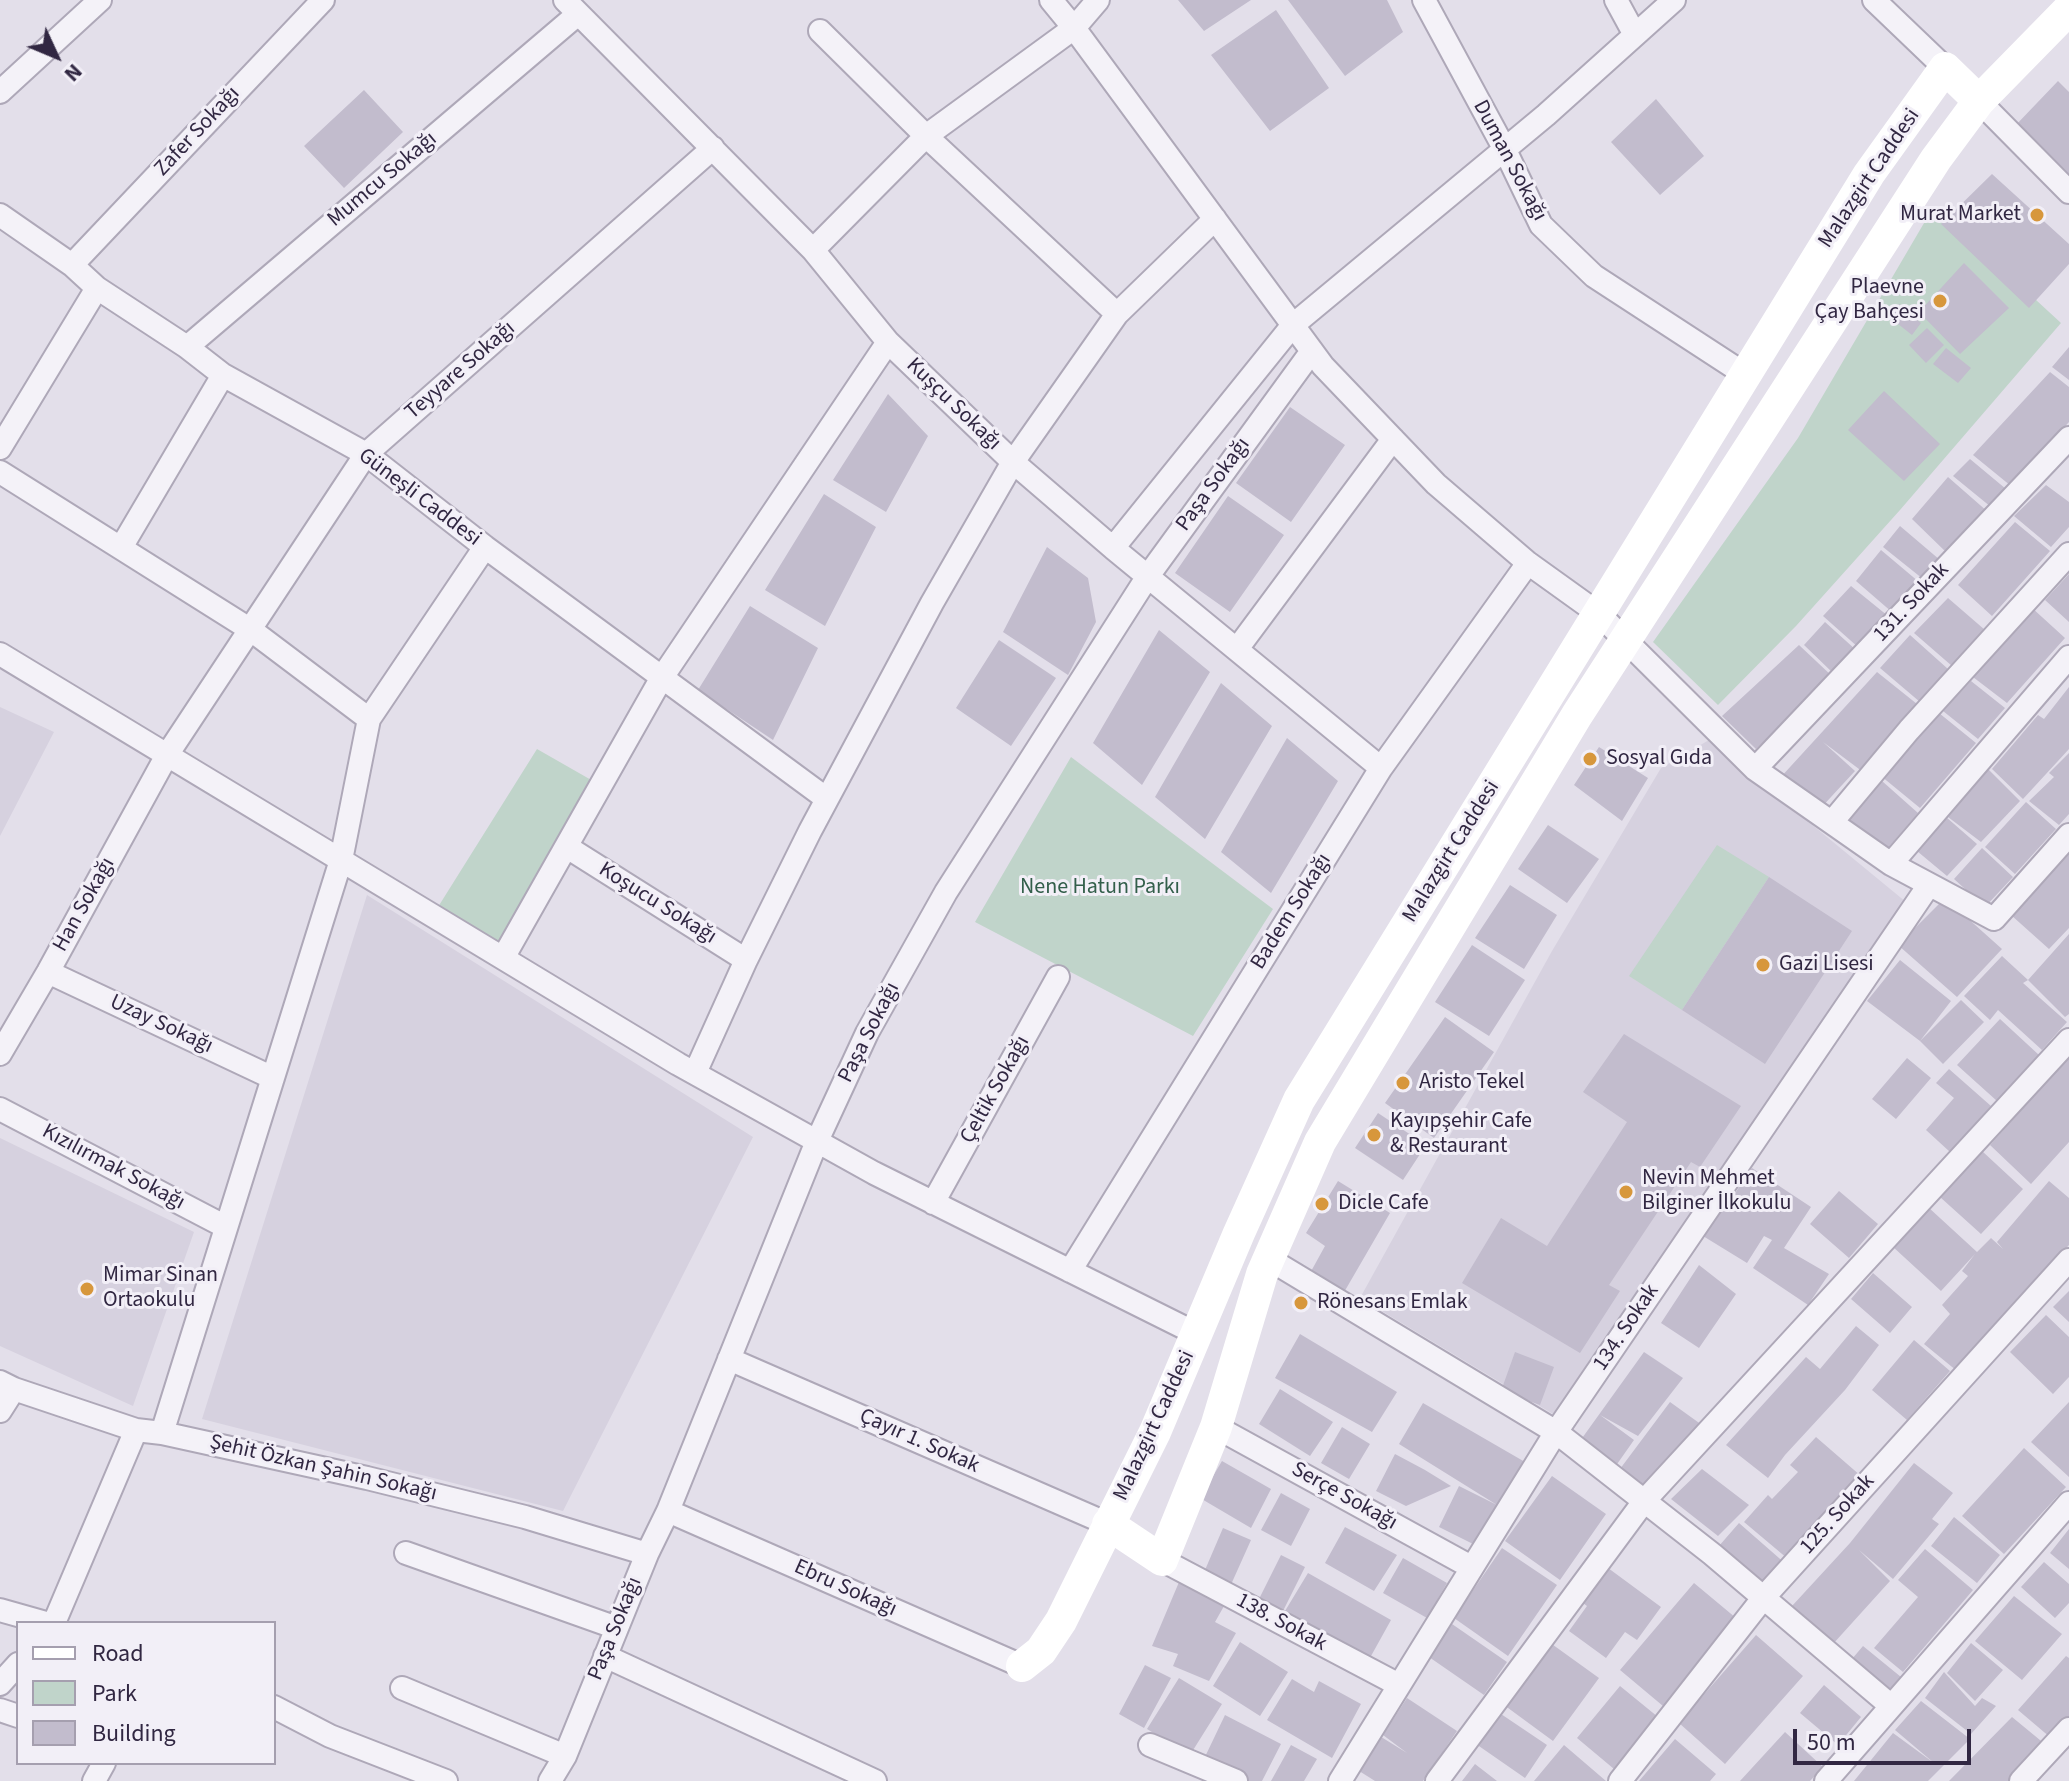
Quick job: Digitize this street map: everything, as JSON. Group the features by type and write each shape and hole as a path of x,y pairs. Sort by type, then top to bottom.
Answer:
{"main road":[{"name":"Malazgirt Caddesi","path":"1162,1560 1216,1427 1269,1259 1320,1142 1626,639 1936,159 1979,101 2069,9"},
{"path":"1945,68 1979,101"},
{"name":"Malazgirt Caddesi","path":"1022,1666 1041,1651 1061,1621 1155,1432 1299,1100 1869,174 1945,68"},
{"path":"1108,1524 1162,1560"}],"street":[{"path":"0,92 100,0"},
{"name":"Zafer Sokağı","path":"72,265 323,0"},
{"path":"1051,0 1312,351 1436,484 1528,563 1599,614 1755,769 1891,864 1994,919 2069,835"},
{"path":"813,250 926,136 1074,28 1098,0"},
{"name":"Duman Sokağı","path":"1424,0 1504,148 1541,225 1594,276 1746,375"},
{"path":"1616,0 1635,35"},
{"name":"Paşa Sokağı","path":"1113,548 1293,325 1546,115 1674,0"},
{"path":"1874,0 1945,68"},
{"name":"Kuşçu Sokağı","path":"572,7 813,250 888,342 1013,462 1381,768"},
{"name":"Mumcu Sokağı","path":"187,347 572,7"},
{"path":"820,31 926,136 1117,314"},
{"path":"1979,101 2069,192"},
{"name":"Teyyare Sokağı","path":"251,630 366,454 713,148"},
{"name":"Güneşli Caddesi","path":"0,215 72,265 97,288 187,347 223,375 366,454 661,679 827,799"},
{"path":"695,1073 746,960 827,799 932,603 1013,462 1117,314 1215,219"},
{"path":"0,448 97,288"},
{"path":"503,958 661,679 888,342"},
{"name":"Paşa Sokağı","path":"550,1781 565,1756 647,1554 668,1511 817,1141 867,1033 946,892 1148,576 1312,351"},
{"path":"122,546 223,375"},
{"name":"131. Sokak","path":"1755,769 2069,438"},
{"path":"1237,649 1393,439"},
{"path":"0,472 251,630 369,719"},
{"path":"162,1433 341,860 369,719 485,547"},
{"path":"1832,822 1909,730 2069,554"},
{"name":"Badem Sokağı","path":"1070,1271 1381,768 1528,563"},
{"name":"Han Sokağı","path":"0,1054 167,755 251,630"},
{"path":"0,654 695,1073 933,1203 1197,1334"},
{"path":"1891,864 2069,657"},
{"name":"Koşucu Sokağı","path":"567,847 746,960"},
{"name":"134. Sokak","path":"1340,1781 1556,1432 1929,885"},
{"name":"Uzay Sokağı","path":"48,972 273,1078"},
{"name":"Çeltik Sokağı","path":"933,1203 1058,977"},
{"path":"1437,1781 1645,1500 2069,1040"},
{"name":"Kızılırmak Sokağı","path":"0,1109 226,1227"},
{"path":"1269,1259 1556,1432 1764,1597 1890,1705"},
{"name":"125. Sokak","path":"1620,1781 1764,1597 2069,1260"},
{"name":"Çayır 1. Sokak","path":"729,1359 1108,1524"},
{"path":"0,1411 7,1386"},
{"name":"Şehit Özkan Şahin Sokağı","path":"7,1386 136,1430 162,1433 511,1513 647,1554"},
{"name":"Serçe Sokağı","path":"1216,1427 1471,1567"},
{"path":"55,1621 136,1430"},
{"path":"1826,1781 2069,1503"},
{"name":"Ebru Sokağı","path":"668,1511 1022,1666"},
{"path":"406,1553 617,1628"},
{"name":"138. Sokak","path":"1162,1560 1399,1685"},
{"path":"0,1610 39,1621"},
{"path":"605,1656 875,1781"},
{"path":"0,1684 16,1666"},
{"path":"402,1688 565,1756"},
{"path":"276,1708 330,1736 446,1781"},
{"path":"2021,1781 2069,1729"},
{"path":"1150,1745 1236,1781"}],"shaded area":[{"path":"0,707 54,732 0,836"},
{"path":"1709,740 1906,902 1553,1414 1360,1298 1552,951 1661,768"},
{"path":"367,895 753,1137 563,1511 202,1419"},
{"name":"Mimar Sinan Ortaokulu","path":"0,1138 194,1232 133,1406 0,1346"}],"green space":[{"path":"1934,206 2061,323 1796,626 1718,705 1653,642 1798,438"},
{"path":"537,749 593,781 503,940 492,940 438,907"},
{"name":"Nene Hatun Parkı","path":"1071,757 1273,909 1193,1036 975,922"},
{"path":"1717,845 1769,877 1682,1010 1629,976"}],"building":[{"path":"1178,0 1251,0 1204,31"},
{"path":"1288,0 1387,0 1403,32 1345,76"},
{"path":"1276,10 1329,88 1270,131 1211,55"},
{"path":"2058,81 2069,92 2069,180 2014,127"},
{"path":"364,90 403,132 344,188 304,146"},
{"path":"1656,99 1704,156 1660,195 1611,142"},
{"path":"1992,174 2069,244 2069,264 2029,308 1941,224"},
{"path":"1964,263 2009,308 1960,354 1919,312"},
{"path":"1899,304 1921,323 1912,335 1888,316"},
{"path":"1927,328 1944,345 1926,363 1909,345"},
{"path":"2069,347 2069,380 2052,367"},
{"path":"1946,348 1971,368 1958,383 1933,364"},
{"path":"2050,372 2069,387 2069,422 2011,486 1973,455"},
{"path":"1884,391 1940,444 1904,481 1848,430"},
{"path":"888,394 928,436 886,512 833,480"},
{"path":"1290,407 1345,445 1291,522 1236,483"},
{"path":"1970,459 2006,489 1991,507 1953,476"},
{"path":"1948,477 1988,512 1948,554 1912,519"},
{"path":"2046,485 2069,502 2069,527 2051,547 2014,516"},
{"path":"824,494 876,527 825,626 765,590"},
{"path":"1228,496 1284,535 1230,612 1175,573"},
{"path":"2015,522 2050,551 1992,616 1958,585"},
{"path":"1900,526 1940,560 1923,579 1883,547"},
{"path":"1047,547 1088,578 1096,622 1068,675 1003,632"},
{"path":"1881,550 1919,582 1893,613 1856,581"},
{"path":"2069,574 2069,622 2045,600"},
{"path":"1851,586 1888,616 1859,648 1823,616"},
{"path":"1948,598 1985,630 1952,666 1914,633"},
{"path":"750,606 818,648 773,740 698,690"},
{"path":"2031,607 2065,638 2007,703 1969,674"},
{"path":"1825,622 1856,650 1834,674 1804,645"},
{"path":"1159,630 1210,672 1142,785 1093,743"},
{"path":"1910,635 1948,669 1920,702 1880,668"},
{"path":"999,640 1056,678 1011,746 956,708"},
{"path":"1799,645 1833,677 1756,749 1722,716"},
{"path":"1877,672 1917,704 1863,772 1823,742 1855,771 1819,810 1780,778"},
{"path":"1971,681 2005,708 1978,739 1943,711"},
{"path":"1221,683 1272,726 1205,839 1155,797"},
{"path":"2069,687 2069,749 2023,799 1992,769 2038,715 2044,719"},
{"path":"1939,713 1976,743 1920,808 1881,776"},
{"path":"1287,738 1338,781 1271,893 1221,852"},
{"path":"1599,747 1648,778 1622,821 1574,785"},
{"path":"2069,753 2069,814 2059,825 2029,801 2054,777 2049,773"},
{"path":"1986,767 2020,801 1981,842 1948,817"},
{"path":"1882,781 1918,813 1881,856 1845,824"},
{"path":"2026,802 2056,829 2015,874 1985,847"},
{"path":"1946,817 1977,844 1947,876 1917,851"},
{"path":"1548,825 1599,859 1567,903 1518,869"},
{"path":"1982,848 2013,877 1985,907 1954,879"},
{"path":"2069,852 2069,928 2049,949 2011,915"},
{"path":"1769,877 1852,931 1765,1064 1682,1010"},
{"path":"1510,885 1557,915 1524,969 1475,938"},
{"path":"1945,898 2002,949 1957,997 1898,945"},
{"path":"2069,934 2069,1014 2065,1017 2028,980"},
{"path":"1472,945 1525,980 1489,1036 1435,1002"},
{"path":"2002,956 2028,980 2023,983 2067,1022 2042,1050 1998,1010 1990,1020 1964,996"},
{"path":"1900,960 1951,1001 1920,1041 1867,1001"},
{"path":"1961,1000 1984,1022 1943,1064 1920,1041"},
{"path":"1445,1017 1494,1052 1434,1138 1385,1103"},
{"path":"2000,1019 2039,1055 1997,1101 1957,1065"},
{"name":"Nevin Mehmet Bilginer İlkokulu","path":"1624,1034 1741,1106 1700,1167 1691,1162 1609,1285 1620,1291 1580,1353 1462,1283 1501,1218 1547,1246 1627,1122 1583,1092"},
{"path":"2069,1057 2069,1142 2031,1184 1990,1145"},
{"path":"1907,1058 1931,1078 1896,1119 1872,1099"},
{"path":"1949,1069 1991,1106 1950,1152 1926,1130 1954,1098 1936,1083"},
{"path":"1378,1113 1426,1145 1403,1180 1355,1148"},
{"path":"1982,1151 2023,1189 1981,1234 1940,1197"},
{"path":"1752,1168 1811,1207 1784,1248 1829,1274 1808,1305 1753,1268 1772,1240 1764,1236 1747,1263 1703,1236 1719,1209 1723,1211"},
{"path":"1338,1181 1390,1213 1343,1294 1309,1275 1325,1246 1306,1233"},
{"path":"2049,1181 2069,1198 2069,1245 1957,1371 1924,1344 1950,1314 1942,1305 1968,1276 1962,1271 1975,1254 1941,1291 1892,1246 1928,1207 1977,1252 1991,1238 2003,1249 1997,1242"},
{"path":"1839,1191 1878,1224 1849,1258 1810,1224"},
{"path":"1699,1265 1736,1294 1699,1348 1661,1323"},
{"path":"1873,1273 1912,1307 1890,1333 1851,1299"},
{"path":"2069,1291 2069,1322 2053,1307"},
{"path":"2046,1315 2069,1337 2069,1377 2053,1394 2010,1352"},
{"path":"1856,1326 1879,1345 1845,1390 1768,1478 1726,1445 1806,1357 1820,1369"},
{"path":"1300,1334 1397,1392 1372,1432 1275,1378"},
{"path":"1914,1340 1950,1371 1907,1420 1872,1390"},
{"path":"1515,1352 1554,1367 1540,1405 1501,1391"},
{"path":"1644,1352 1683,1378 1638,1436 1600,1415 1634,1440 1615,1467 1580,1441"},
{"path":"1280,1389 1333,1422 1310,1456 1259,1424"},
{"path":"1670,1402 1702,1425 1645,1493 1617,1473"},
{"path":"2069,1402 2069,1477 2031,1442"},
{"path":"1423,1403 1525,1462 1497,1505 1399,1444"},
{"path":"1342,1427 1370,1444 1349,1479 1321,1463"},
{"path":"1816,1437 1861,1476 1788,1559 1744,1522 1768,1495 1772,1499 1798,1472 1790,1465"},
{"path":"2024,1448 2066,1487 2004,1554 1962,1516"},
{"path":"1395,1454 1451,1486 1406,1506 1376,1491"},
{"path":"1222,1461 1271,1489 1251,1528 1200,1498"},
{"path":"1914,1463 1953,1493 1932,1519 1939,1524 1893,1579 1859,1550 1890,1581 1833,1644 1792,1606 1850,1543"},
{"path":"1702,1469 1749,1505 1718,1536 1671,1499"},
{"path":"1552,1476 1606,1514 1560,1580 1505,1541"},
{"path":"1459,1486 1497,1505 1477,1546 1439,1527"},
{"path":"1281,1493 1310,1509 1291,1546 1261,1530"},
{"path":"1954,1517 2000,1555 1977,1583 1931,1546"},
{"path":"1739,1523 1787,1565 1760,1596 1712,1554"},
{"path":"1345,1527 1397,1555 1374,1591 1325,1563"},
{"path":"1223,1528 1251,1540 1229,1589 1202,1577"},
{"path":"2069,1529 2069,1569 2050,1553"},
{"path":"1502,1548 1557,1585 1508,1656 1454,1618"},
{"path":"1925,1549 1973,1590 1903,1672 1874,1648 1918,1597 1898,1580"},
{"path":"1281,1555 1305,1567 1280,1617 1256,1605"},
{"path":"1403,1558 1447,1583 1427,1618 1383,1593"},
{"path":"2044,1562 2069,1584 2069,1603 2055,1618 2021,1587"},
{"path":"1604,1565 1661,1607 1637,1640 1625,1632 1606,1658 1569,1631 1587,1606 1579,1600"},
{"path":"1308,1573 1391,1620 1366,1665 1310,1634 1314,1627 1285,1611"},
{"path":"1182,1575 1228,1599 1215,1622 1236,1633 1209,1681 1173,1666 1178,1654 1152,1646"},
{"path":"1694,1583 1736,1618 1663,1706 1620,1670"},
{"path":"2014,1596 2062,1634 2022,1680 1975,1641"},
{"path":"1452,1624 1507,1662 1484,1695 1429,1657"},
{"path":"1756,1635 1803,1676 1725,1764 1679,1723"},
{"path":"1240,1642 1288,1672 1260,1716 1213,1686"},
{"path":"1549,1642 1599,1678 1553,1741 1504,1705"},
{"path":"1971,1643 2003,1670 1975,1701 1947,1673"},
{"path":"1863,1646 1901,1677 1884,1698 1846,1666"},
{"path":"2066,1656 2069,1658 2069,1720 2051,1738 2018,1710"},
{"path":"1145,1665 1171,1678 1144,1728 1119,1714"},
{"path":"1944,1672 1975,1706 1982,1698 1996,1706 1971,1734 1925,1698"},
{"path":"1179,1678 1222,1704 1190,1755 1147,1729"},
{"path":"1292,1679 1314,1692 1319,1681 1361,1704 1332,1758 1267,1720"},
{"path":"1824,1685 1861,1717 1838,1745 1800,1713"},
{"path":"1620,1686 1658,1717 1614,1769 1577,1738"},
{"path":"1407,1698 1457,1731 1423,1781 1375,1781 1356,1769 1378,1735 1407,1753 1383,1735"},
{"path":"1921,1701 1970,1739 1928,1781 1854,1781 1893,1733 1934,1763 1895,1730"},
{"path":"1498,1712 1547,1745 1525,1778 1476,1744"},
{"path":"1225,1715 1281,1744 1262,1781 1242,1781 1203,1761"},
{"path":"2012,1717 2046,1745 2012,1781 1949,1781"},
{"path":"1785,1732 1823,1767 1810,1781 1740,1781"},
{"path":"1675,1739 1716,1774 1710,1781 1639,1781"},
{"path":"1291,1745 1317,1759 1304,1781 1271,1781"},
{"path":"1564,1745 1606,1781 1534,1781"},
{"path":"1475,1764 1497,1781 1462,1781"}],"place":[{"name":"Murat Market","path":"2037,215"},
{"name":"Plaevne Çay Bahçesi","path":"1940,301"},
{"name":"Sosyal Gıda","path":"1590,759"},
{"name":"Gazi Lisesi","path":"1763,965"},
{"name":"Aristo Tekel","path":"1403,1083"},
{"name":"Kayıpşehir Cafe & Restaurant","path":"1374,1135"},
{"name":"Nevin Mehmet Bilginer İlkokulu","path":"1626,1192"},
{"name":"Dicle Cafe","path":"1322,1204"},
{"name":"Mimar Sinan Ortaokulu","path":"87,1289"},
{"name":"Rönesans Emlak","path":"1301,1303"}]}
